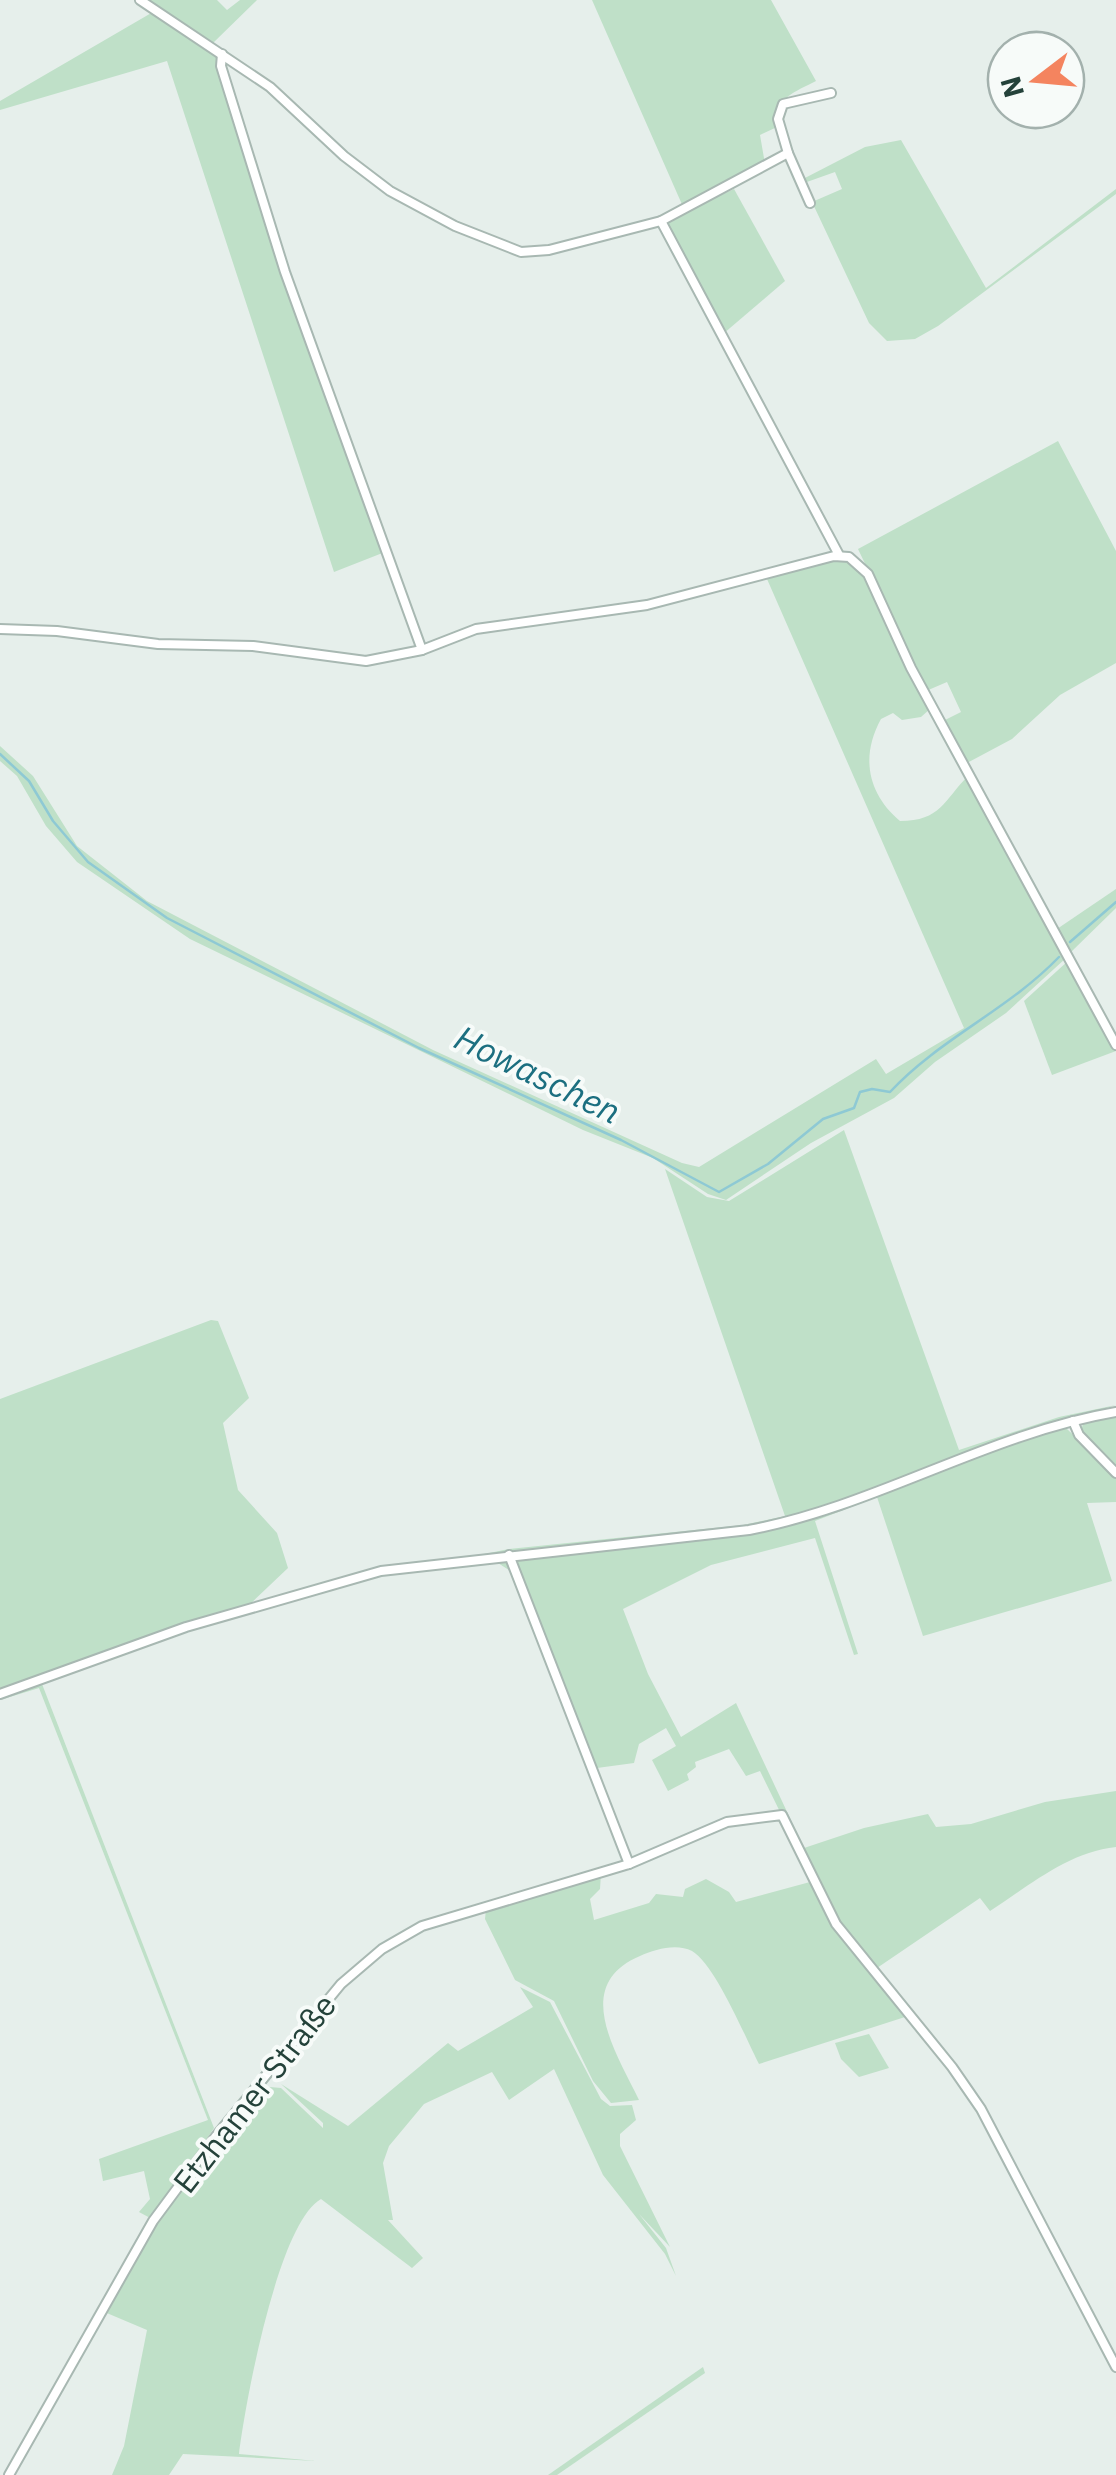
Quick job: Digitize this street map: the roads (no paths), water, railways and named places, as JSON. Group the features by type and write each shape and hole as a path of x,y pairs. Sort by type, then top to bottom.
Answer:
{"street":[{"path":"140,0 270,86 381,185 420,210 500,246 538,252 661,222 788,153"},
{"path":"222,54 221,66 285,272 422,650"},
{"path":"810,203 788,153 778,119 780,108 830,93"},
{"path":"661,222 839,555"},
{"path":"0,629 57,631 174,645 253,646 352,661 422,650 476,629 647,606 839,555 854,560 868,574 911,668 1116,1045"},
{"path":"0,1694 143,1641 401,1566 749,1530 793,1521 996,1442 1116,1412"},
{"path":"1073,1421 1079,1435 1116,1473"},
{"path":"509,1555 628,1864"},
{"name":"Etzhamer Straße","path":"9,2475 153,2222 216,2136 340,1984 382,1949 422,1926 628,1864 720,1825 782,1815 836,1924 952,2067 981,2109 1116,2367"}],"waterway":[{"name":"Howaschen","path":"0,754 29,781 53,821 88,862 167,918 419,1048 621,1140 719,1192 768,1164 823,1119 854,1108 860,1092 890,1092 930,1056 1018,993 1059,957"},
{"name":"Howaschen","path":"1070,942 1116,902"}]}
